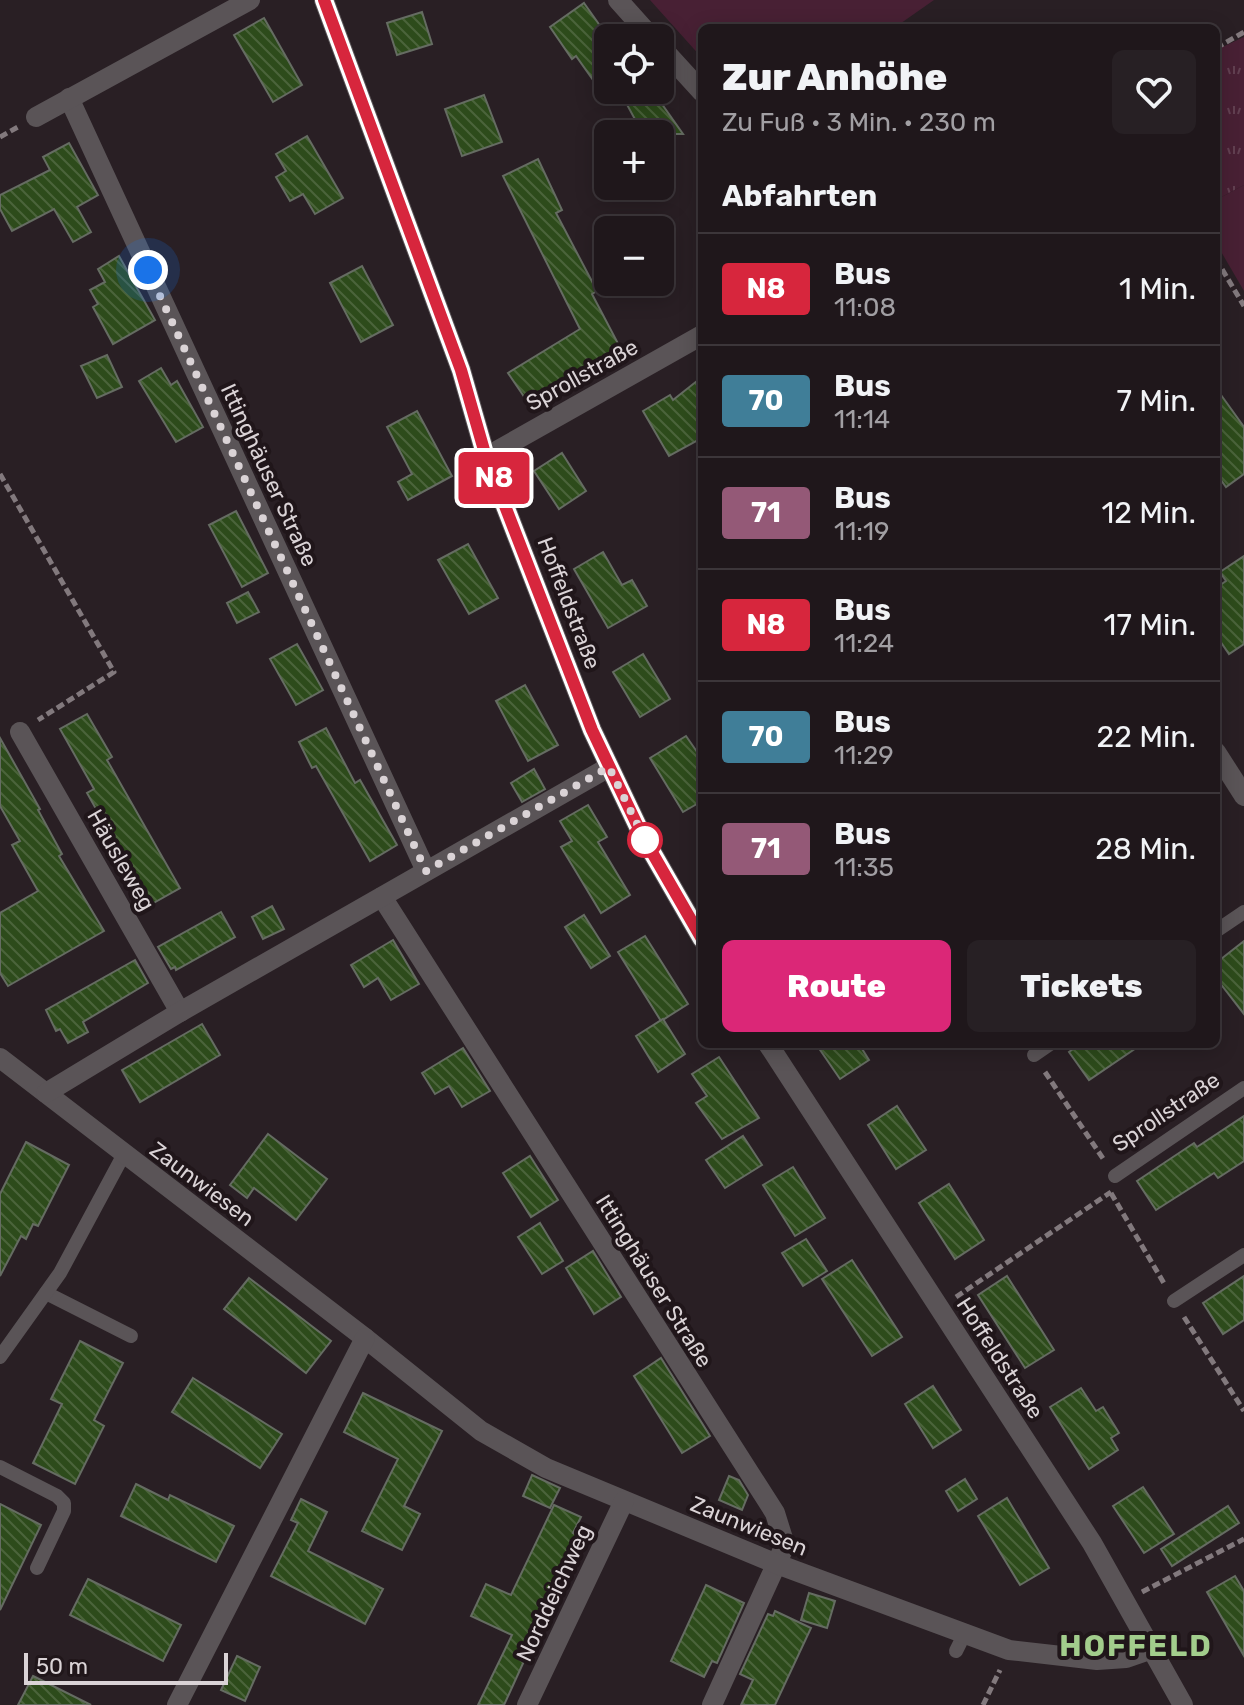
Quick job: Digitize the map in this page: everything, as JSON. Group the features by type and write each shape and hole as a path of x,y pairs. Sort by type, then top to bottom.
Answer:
{"street":[{"path":"36,117 250,0"},
{"name":"Hoffeldstraße","path":"324,0 461,370 486,457 592,730 642,835 698,932"},
{"path":"618,0 639,24"},
{"path":"674,61 698,88"},
{"name":"Ittinghäuser Straße","path":"69,98 426,871"},
{"name":"Sprollstraße","path":"486,457 698,337"},
{"name":"Häusleweg","path":"20,732 180,1012"},
{"path":"1220,758 1243,790"},
{"path":"46,1093 180,1012 609,767"},
{"name":"Ittinghäuser Straße","path":"382,897 775,1513 785,1545 712,1705"},
{"name":"Hoffeldstraße","path":"771,1048 1092,1543 1152,1649 1178,1703"},
{"name":"Zaunwiesen","path":"0,1058 365,1338 481,1431 546,1468 960,1642 1097,1660 1126,1658 1152,1649"},
{"path":"177,1705 365,1338"},
{"name":"Norddeichweg","path":"527,1705 624,1501"}],"lane":[{"path":"1220,928 1244,912"},
{"path":"1034,1055 1044,1048"},
{"name":"Sprollstraße","path":"1115,1176 1244,1088"},
{"name":"Zaunwiesen","path":"0,1357 60,1273 124,1154"},
{"path":"1174,1301 1244,1255"},
{"path":"46,1293 131,1336"},
{"path":"0,1467 57,1496 64,1503 64,1511 37,1568"}],"path":[{"path":"1220,46 1244,32"},
{"path":"1220,266 1244,306"},
{"path":"0,474 114,672 20,732"},
{"path":"939,1308 1116,1186 1115,1176 1034,1055"},
{"path":"1111,1192 1174,1301 1244,1411"},
{"path":"1126,1601 1244,1539"},
{"path":"983,1705 1009,1650"}],"green space":[{"path":"650,0 934,0 900,24 698,24 698,54"},
{"path":"1244,37 1244,185 1220,198 1220,48"},
{"path":"1244,185 1244,291 1220,250 1220,198"}],"building":[{"path":"584,3 599,24 594,24 594,81 576,56 572,59 550,27"},
{"path":"422,12 432,44 397,55 387,23"},
{"path":"264,18 302,85 273,102 234,35"},
{"path":"484,95 502,142 462,156 445,109"},
{"path":"627,104 662,104 673,120 635,120"},
{"path":"674,121 683,134 674,134"},
{"path":"307,136 343,198 315,214 303,194 290,201 276,177 286,171 276,154"},
{"path":"69,143 98,195 77,207 91,232 73,242 54,209 12,231 0,209 0,195 50,170 43,157"},
{"path":"538,159 562,210 556,213 594,285 592,294 623,353 531,407 508,373 580,329 503,176"},
{"path":"119,256 155,320 113,344 93,307 98,304 90,290 105,282 98,269"},
{"path":"362,266 393,325 361,342 330,283"},
{"path":"107,355 122,387 97,398 81,366"},
{"path":"161,368 171,385 177,381 203,427 176,442 139,381"},
{"path":"698,380 698,440 669,456 643,411 670,395 673,400"},
{"path":"1220,394 1244,427 1244,474 1226,487 1220,479"},
{"path":"417,411 452,476 408,500 398,482 412,474 387,427"},
{"path":"562,453 586,491 559,509 534,471"},
{"path":"236,511 268,573 242,587 209,525"},
{"path":"468,544 498,598 469,614 438,560"},
{"path":"603,552 622,585 632,580 647,606 608,628 574,569"},
{"path":"1244,556 1244,644 1229,654 1220,641 1220,585 1226,581 1220,572"},
{"path":"248,592 259,612 237,623 227,603"},
{"path":"297,644 323,690 296,705 270,659"},
{"path":"643,654 670,699 640,717 613,672"},
{"path":"525,685 558,745 528,761 496,701"},
{"path":"87,714 112,757 107,760 180,888 150,905 87,793 94,789 60,729"},
{"path":"326,728 355,783 360,780 397,845 370,861 299,742"},
{"path":"686,736 698,753 698,803 683,812 650,758"},
{"path":"0,738 40,809 62,854 59,856 104,931 8,986 0,973 0,913 38,891 12,845 20,841 0,806"},
{"path":"534,769 545,789 522,802 511,783"},
{"path":"588,805 607,837 598,842 630,895 601,913 561,847 572,841 560,821"},
{"path":"272,906 284,929 263,939 252,917"},
{"path":"221,912 235,937 176,970 175,967 171,969 158,947"},
{"path":"584,915 610,956 591,968 565,927"},
{"path":"645,936 688,1004 661,1021 618,952"},
{"path":"393,940 419,984 391,1000 378,978 364,987 351,965"},
{"path":"1244,941 1244,1014 1220,983 1220,960"},
{"path":"135,960 148,983 83,1022 88,1032 68,1043 60,1029 56,1031 46,1010"},
{"path":"663,1019 685,1054 658,1072 636,1036"},
{"path":"202,1024 220,1055 140,1102 122,1070"},
{"path":"463,1048 490,1091 462,1107 449,1086 435,1094 422,1073"},
{"path":"819,1048 862,1048 869,1060 840,1079"},
{"path":"1074,1048 1136,1048 1089,1080 1069,1052"},
{"path":"719,1057 759,1118 722,1139 696,1103 707,1096 692,1074"},
{"path":"897,1106 926,1150 896,1169 868,1125"},
{"path":"1244,1116 1244,1161 1218,1178 1214,1173 1156,1210 1137,1181 1194,1143 1197,1147"},
{"path":"268,1134 327,1179 296,1220 254,1188 247,1198 230,1185"},
{"path":"743,1136 762,1165 725,1188 706,1160"},
{"path":"26,1142 69,1165 38,1226 33,1224 26,1239 21,1236 0,1276 0,1194"},
{"path":"530,1156 558,1200 531,1217 503,1173"},
{"path":"793,1167 825,1218 795,1236 763,1185"},
{"path":"949,1184 984,1240 955,1259 919,1203"},
{"path":"540,1223 563,1261 542,1274 518,1237"},
{"path":"806,1239 827,1271 803,1286 782,1253"},
{"path":"593,1251 621,1297 594,1314 566,1268"},
{"path":"852,1260 902,1337 872,1356 822,1279"},
{"path":"1007,1276 1054,1350 1025,1368 978,1295"},
{"path":"1244,1276 1244,1320 1223,1334 1203,1303"},
{"path":"249,1278 331,1341 306,1373 224,1309"},
{"path":"80,1341 123,1363 94,1420 104,1426 75,1484 33,1463 62,1404 51,1399"},
{"path":"661,1358 710,1436 682,1453 634,1376"},
{"path":"193,1378 282,1434 260,1468 172,1412"},
{"path":"933,1386 961,1430 933,1448 905,1404"},
{"path":"1081,1388 1096,1411 1103,1407 1119,1433 1111,1438 1118,1450 1089,1469 1050,1407"},
{"path":"363,1393 442,1431 404,1506 420,1514 402,1550 362,1531 398,1459 344,1432"},
{"path":"532,1475 560,1488 550,1508 523,1496"},
{"path":"729,1476 739,1480 748,1495 742,1510 719,1500"},
{"path":"965,1479 977,1499 958,1511 946,1491"},
{"path":"136,1484 168,1500 170,1495 234,1526 216,1562 121,1516"},
{"path":"1143,1487 1174,1534 1144,1553 1113,1506"},
{"path":"1007,1498 1049,1568 1020,1585 978,1516"},
{"path":"301,1499 327,1512 308,1551 383,1589 365,1624 271,1576 298,1523 291,1520"},
{"path":"0,1504 41,1525 0,1610"},
{"path":"554,1505 581,1517 573,1533 581,1536 504,1705 478,1705 512,1635 471,1616 486,1584 511,1595"},
{"path":"1228,1506 1239,1523 1172,1566 1161,1549"},
{"path":"1235,1576 1244,1591 1244,1656 1207,1592"},
{"path":"88,1579 181,1625 163,1661 70,1615"},
{"path":"706,1585 744,1603 717,1663 712,1661 704,1677 671,1661"},
{"path":"809,1593 835,1601 827,1628 801,1620"},
{"path":"775,1611 811,1628 775,1705 741,1705 753,1680 740,1674 768,1614 773,1616"},
{"path":"237,1656 260,1667 245,1701 221,1690"},
{"path":"33,1676 91,1705 18,1705"}],"bus line":[{"name":"N8","path":"324,0 461,370 486,457 592,730 642,835 698,932"}],"district":[{"name":"HOFFELD","path":"1136,1646"}],"route":[{"path":"148,270 426,871 609,767 645,840"}]}
